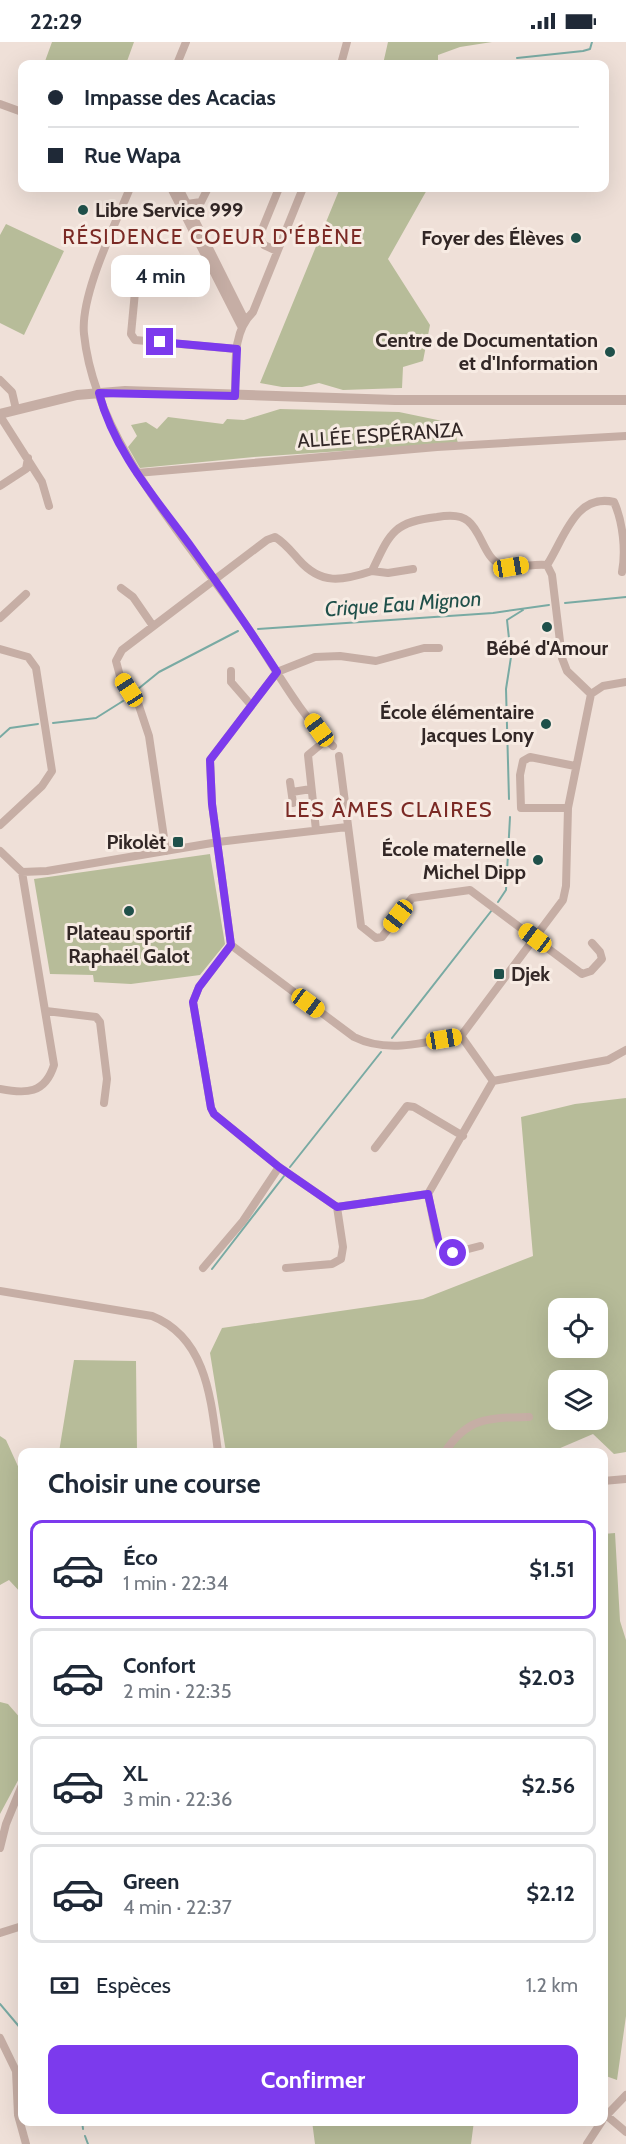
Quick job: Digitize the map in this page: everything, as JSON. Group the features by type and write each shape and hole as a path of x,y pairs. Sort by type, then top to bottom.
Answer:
{"street":[{"path":"179,60 186,42"},
{"path":"342,60 347,42"},
{"path":"0,104 18,111"},
{"path":"129,192 84,312 84,335 99,393 120,446 137,473 214,579 277,672 330,743 308,755 316,830"},
{"path":"173,192 243,323"},
{"path":"181,192 222,282"},
{"path":"187,204 201,202 206,192"},
{"path":"277,192 260,237 264,245 277,252"},
{"path":"235,396 237,349 243,323 253,312 301,192"},
{"path":"135,292 131,334 135,340 237,349"},
{"path":"0,380 12,392 16,409"},
{"path":"49,506 42,482 0,415 16,409 99,393 394,400 541,399 626,394"},
{"path":"541,399 626,400"},
{"name":"ALLÉE ESPÉRANZA","path":"137,473 426,448 626,436"},
{"path":"0,486 26,469 28,458"},
{"path":"547,565 580,509 596,501 606,501 614,502 620,514 626,560 622,572"},
{"path":"372,571 386,543 398,528 411,520 457,515 467,520 498,564 511,567 547,565"},
{"path":"166,851 149,736 138,703 120,676 116,661 122,651 255,547 275,537 284,542 309,572 324,579 353,577 372,571 388,573 412,569"},
{"path":"547,565 552,575 562,658 567,671 591,694"},
{"path":"121,588 133,597 153,626"},
{"path":"0,618 26,594"},
{"path":"428,1194 337,1207 279,1167 214,1114 211,1108 193,1002 199,987 231,945 210,760 277,672 315,657 340,656 376,661 424,648 439,648"},
{"path":"0,649 28,657 36,668 52,771 42,786 0,825"},
{"path":"231,670 231,682 251,705"},
{"path":"231,945 354,1037 370,1045 390,1047 461,1036 563,900 566,886 568,808 591,694 603,686 626,682"},
{"path":"339,756 361,926 376,939 382,938 412,898 467,890 473,891 582,974 591,971 602,959 600,952 592,943"},
{"path":"568,808 521,808 520,775 523,761 530,757 575,766"},
{"path":"290,782 293,803"},
{"path":"292,792 311,789"},
{"path":"22,872 47,871 218,842 347,827"},
{"path":"0,851 22,872 54,1058 52,1074 44,1085 34,1092 20,1093 0,1089"},
{"path":"46,1011 96,1017 100,1022 107,1079 104,1103"},
{"path":"461,1036 493,1081"},
{"path":"493,1081 608,1060 626,1050"},
{"path":"480,1246 453,1253 443,1251 437,1239 428,1194 493,1081"},
{"path":"375,1148 407,1106 414,1107 463,1136"},
{"path":"203,1268 243,1221 279,1167"},
{"path":"286,1268 332,1264 341,1259 343,1247 337,1207"},
{"path":"0,1291 152,1316 170,1323 188,1340 195,1353 210,1402 217,1448"},
{"path":"449,1448 470,1424 484,1419 529,1416"},
{"path":"608,1481 626,1479"},
{"path":"0,1848 6,1824 18,1795"},
{"path":"0,1933 18,1927"},
{"path":"0,2038 16,2071 18,2115"},
{"path":"0,2064 11,2060"},
{"path":"608,2115 626,2095"},
{"path":"608,2121 626,2132"},
{"path":"21,2126 26,2144"},
{"path":"587,2144 599,2126"}],"green space":[{"path":"52,42 134,42 127,60 45,60"},
{"path":"388,42 492,42 460,47 438,55 438,60 384,60"},
{"path":"338,192 426,192 388,259 430,325 423,361 403,367 402,388 343,390 319,383 302,387 282,387 260,383"},
{"path":"6,224 64,251 24,335 0,323 0,235"},
{"path":"280,409 399,412 452,423 458,443 254,457 140,468 128,447 137,436 131,425 146,422 157,429 168,417 223,424 227,419 244,420"},
{"name":"Plateau sportif Raphaël Galot","path":"210,854 225,944 200,975 131,984 94,982 93,975 50,974 34,879"},
{"path":"626,1098 626,1452 614,1454 593,1434 560,1448 225,1448 210,1353 222,1328 423,1299 533,1256 521,1117 575,1104"},
{"path":"74,1360 136,1361 137,1448 60,1448"},
{"path":"0,1436 6,1440 18,1466 18,1590 9,1580 0,1585"},
{"path":"615,1533 620,1621 626,1640 626,2016 617,2080 608,2077 608,1534"},
{"path":"0,1702 8,1704 18,1715 18,1780 0,1814"},
{"path":"313,2126 473,2126 471,2144 315,2144"}],"waterway":[{"path":"517,58 583,51 590,49 592,42"},
{"name":"Crique Eau Mignon","path":"565,603 626,597"},
{"name":"Crique Eau Mignon","path":"258,629 493,613 549,605"},
{"path":"509,799 506,689 511,657 507,620 523,610"},
{"name":"Crique Eau Mignon","path":"138,689 159,672 238,631"},
{"name":"Crique Eau Mignon","path":"53,723 96,718 123,701"},
{"name":"Crique Eau Mignon","path":"0,737 10,728 38,724"},
{"path":"498,902 506,890 510,817"},
{"path":"392,1038 492,910"},
{"path":"290,1167 381,1052"},
{"path":"212,1269 284,1176"},
{"path":"0,2004 18,2025"},
{"path":"85,2136 88,2144"}],"place":[{"name":"Libre Service 999","path":"83,210"},
{"name":"Foyer des Élèves","path":"576,238"},
{"name":"Centre de Documentation et d'Information","path":"610,352"},
{"name":"Bébé d'Amour","path":"547,627"},
{"name":"École élémentaire Jacques Lony","path":"546,724"},
{"name":"Pikolèt","path":"178,842"},
{"name":"École maternelle Michel Dipp","path":"538,860"},
{"name":"Plateau sportif Raphaël Galot","path":"129,911"},
{"name":"Djek","path":"499,974"}],"district":[{"name":"RÉSIDENCE COEUR D'ÉBÈNE","path":"213,237"},
{"name":"LES ÂMES CLAIRES","path":"389,809"}],"route":[{"path":"160,342 237,349 235,396 125,391 99,393 104,408 120,446 137,473 214,579 277,672 210,760 212,804 231,945 199,987 193,1002 211,1108 214,1114 279,1167 303,1181 337,1207 428,1194 432,1203 440,1248 453,1253"}]}
